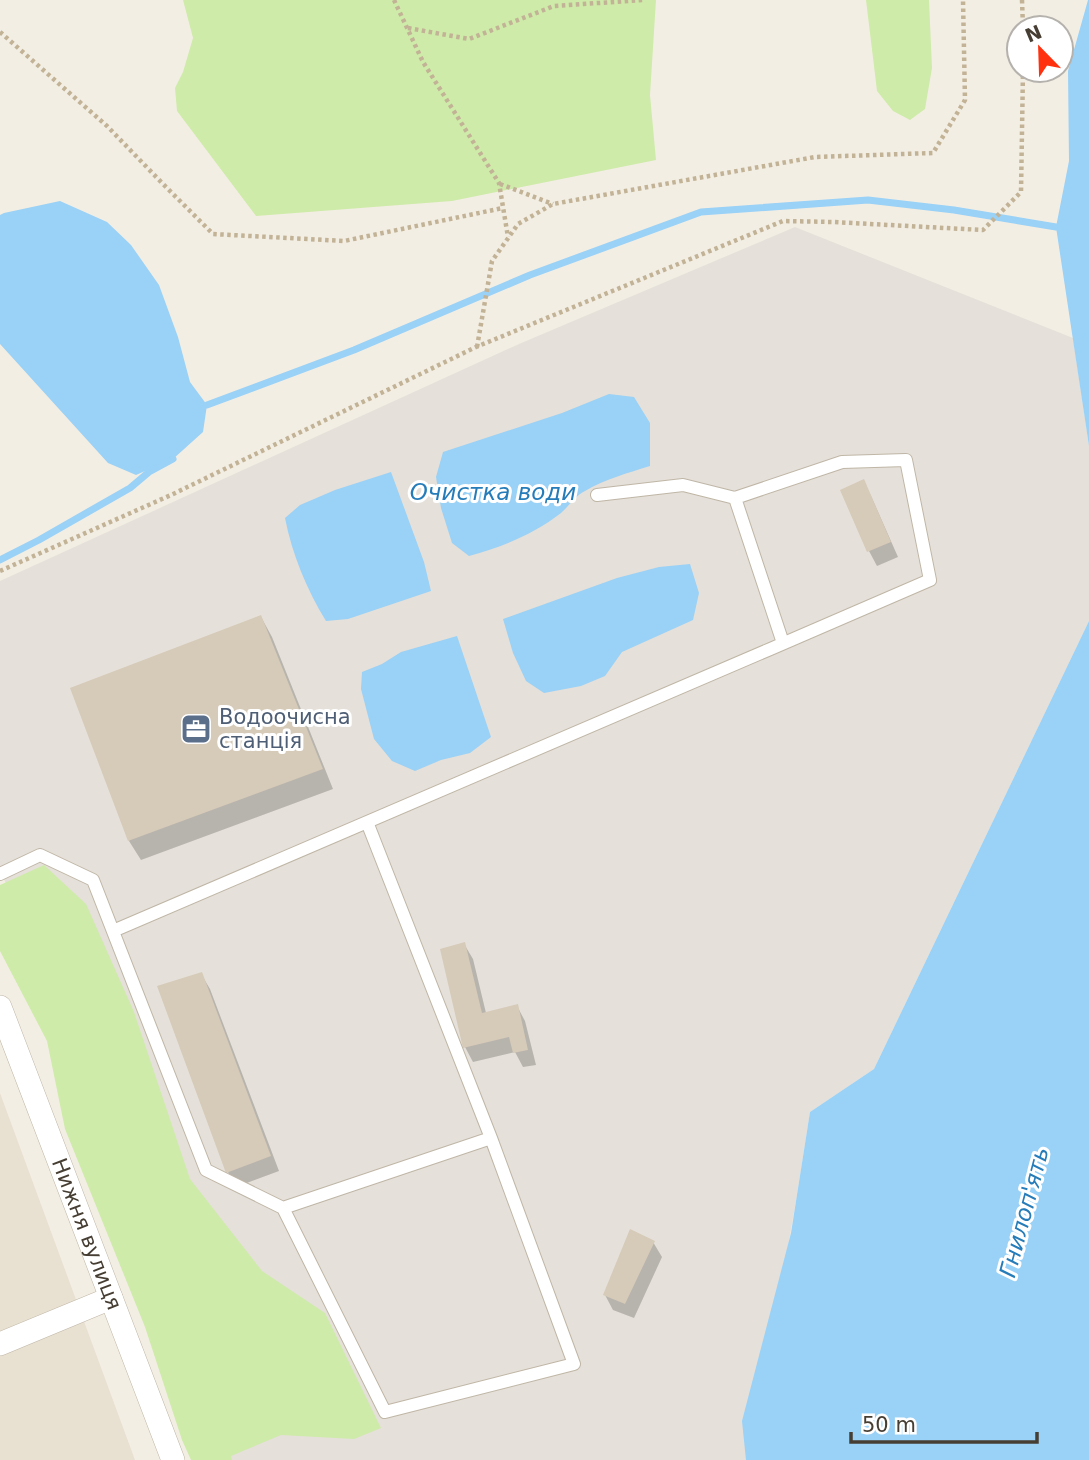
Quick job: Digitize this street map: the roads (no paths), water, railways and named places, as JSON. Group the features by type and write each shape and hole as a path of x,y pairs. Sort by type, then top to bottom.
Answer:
{"street":[{"name":"Нижня вулиця","path":"0,1007 173,1460"},
{"path":"0,1344 111,1297"}],"lane":[{"path":"113,931 930,580 906,460 842,462 735,498 683,485 597,495"},
{"path":"735,498 783,643"},
{"path":"0,874 40,855 93,880 206,1170 283,1208 385,1412 574,1364 491,1138 367,822"},
{"path":"283,1208 491,1138"}],"water":[{"path":"1089,0 1089,446 1056,227 1069,161 1068,84 1075,84 1075,46"},
{"path":"60,201 107,222 131,245 159,285 178,337 190,382 207,405 203,432 173,459 136,475 108,463 0,344 0,215"},
{"name":"Очистка води","path":"609,394 634,397 650,423 650,466 593,487 578,496 551,521 505,544 469,556 452,543 441,508 436,477 443,452 562,413"},
{"name":"Очистка води","path":"391,472 424,562 431,591 348,619 326,621 301,571 285,518 300,505 335,490"},
{"path":"690,564 699,593 693,620 622,652 605,676 581,686 544,693 526,681 513,653 503,619 617,578 659,567"},
{"name":"Гнилоп'ять","path":"1089,621 1089,1460 746,1460 742,1421 791,1233 810,1112 874,1069"},
{"path":"457,636 491,737 470,753 441,760 415,771 392,761 374,739 361,689 362,672 401,652"}],"waterway":[{"path":"207,405 354,350 530,275 701,212 868,200 954,210 1056,227"},
{"path":"0,560 130,488 149,472 173,459"}],"place":[{"name":"Водоочисна станція","path":"196,729"}]}
